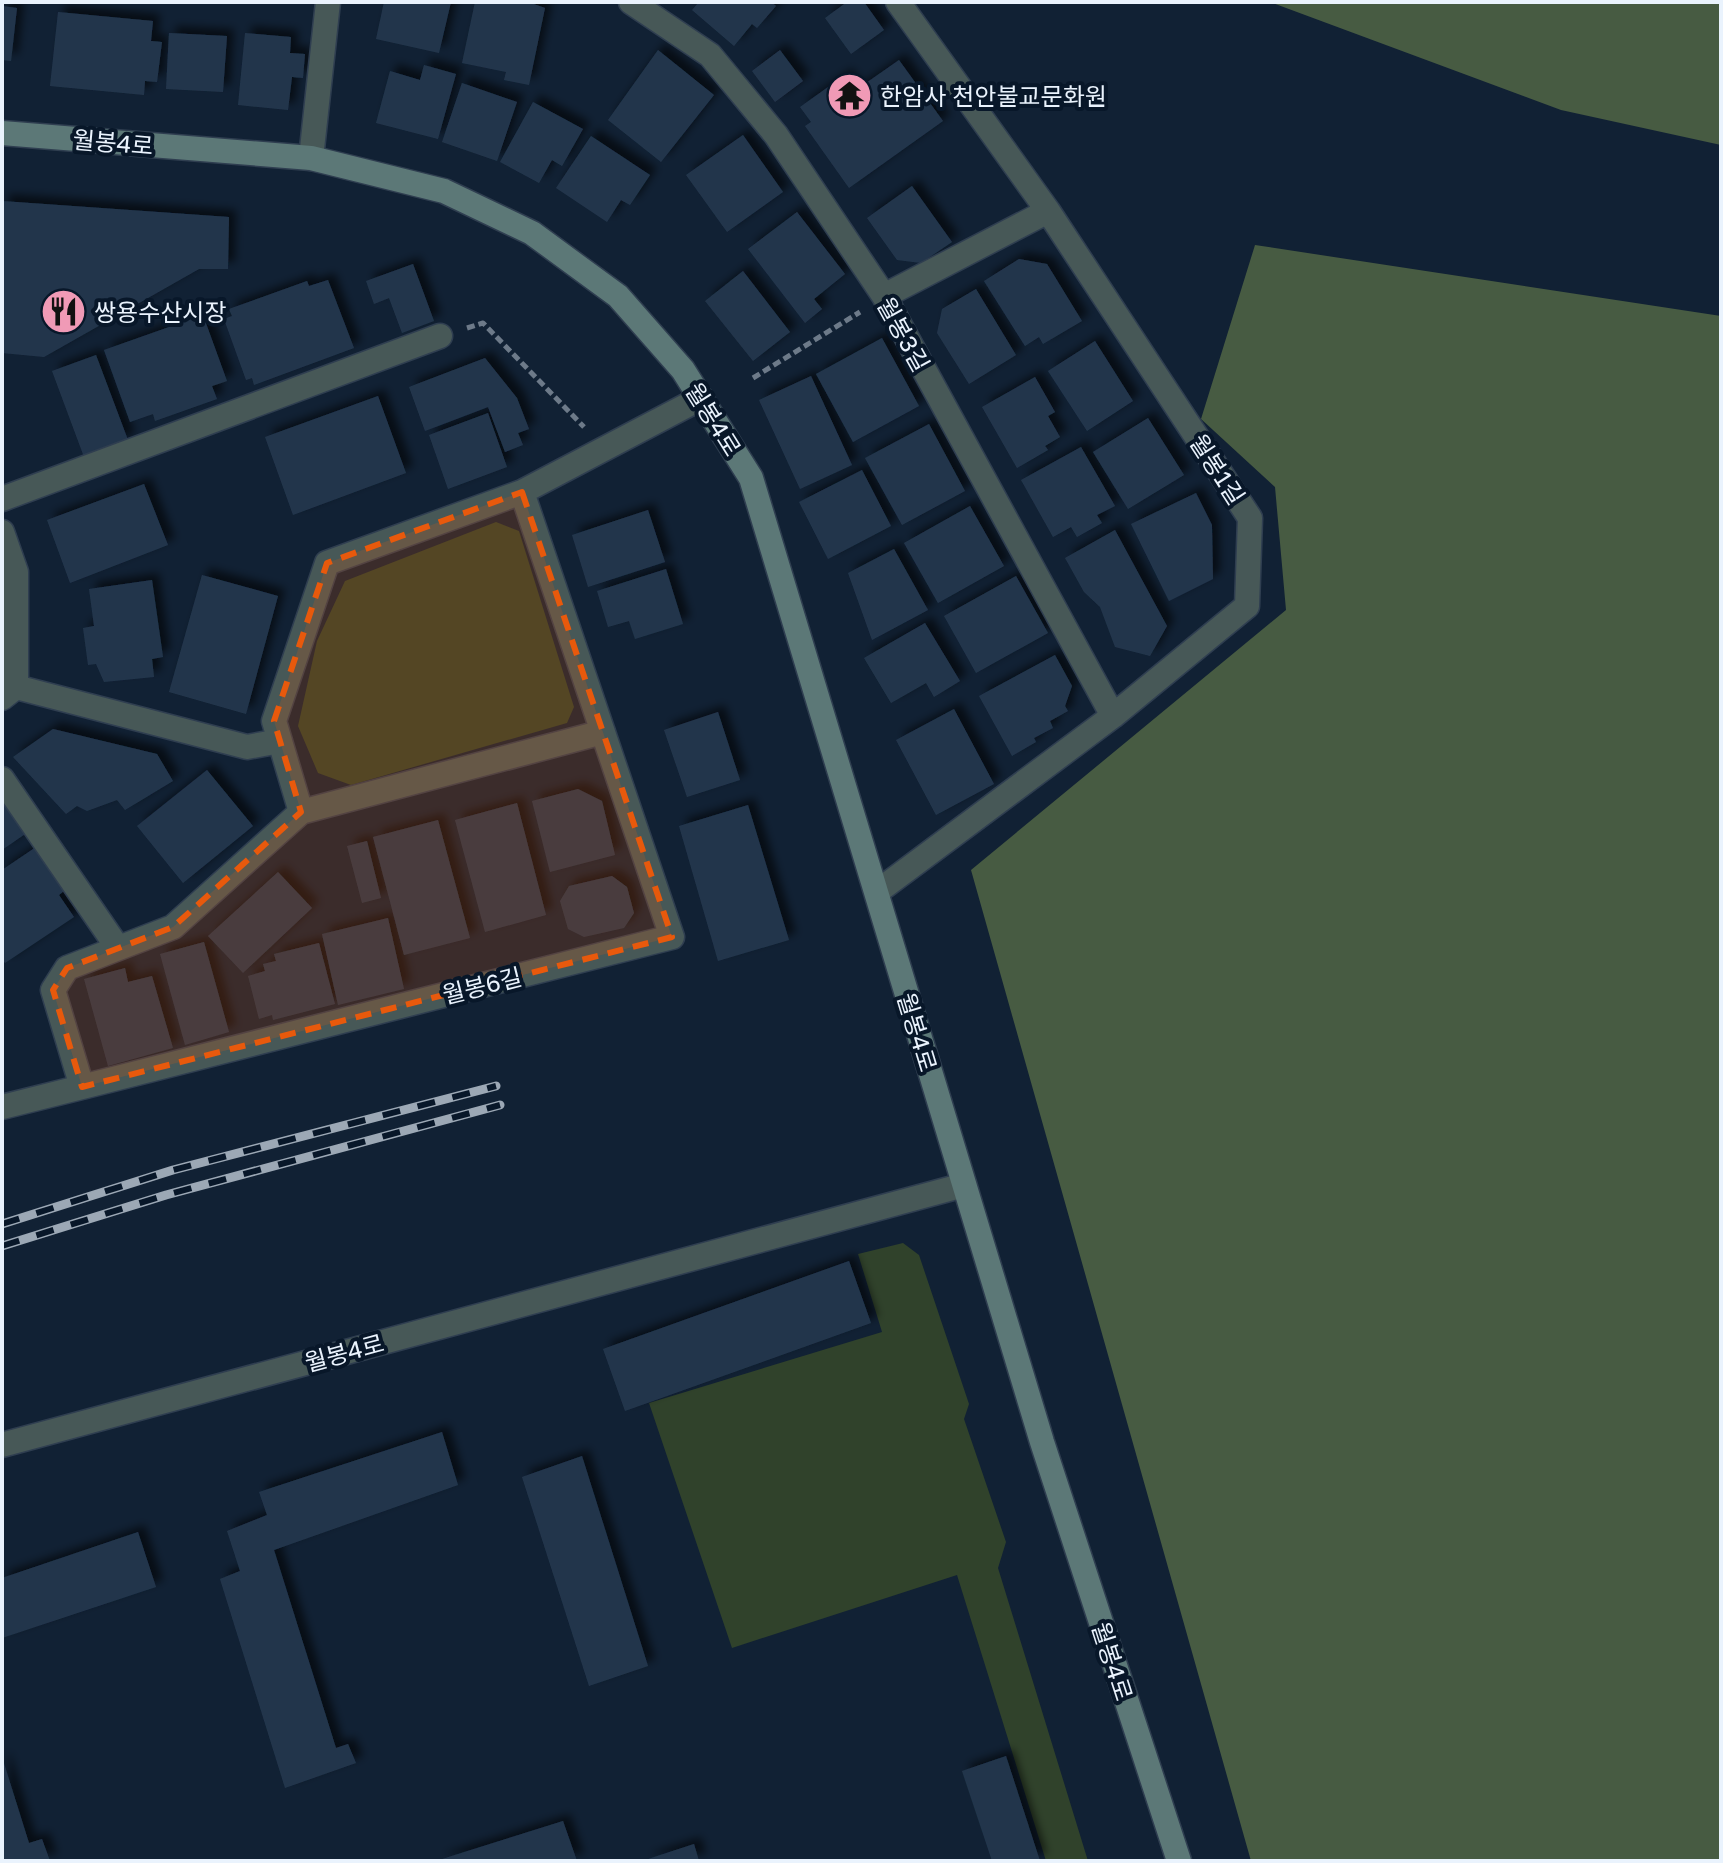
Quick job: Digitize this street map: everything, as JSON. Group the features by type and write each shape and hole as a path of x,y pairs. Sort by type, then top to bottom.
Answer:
{"street":[{"path":"311,158 328,2"},
{"name":"월봉3길","path":"631,2 710,55 776,135 884,296 1113,716"},
{"name":"월봉1길","path":"877,892 1113,716 1247,606 1250,518 1048,211 898,2"},
{"name":"월봉4로","path":"2,133 311,158 444,191 532,233 618,296 683,370 751,478 1042,1442 1179,1861"},
{"path":"884,296 1048,211"},
{"path":"2,499 440,336"},
{"path":"301,812 274,721 327,563 522,492 701,398"},
{"name":"월봉6길","path":"2,1107 672,937 522,492"},
{"path":"2,532 16,572 9,692 247,747 280,741"},
{"path":"82,1087 53,990 67,968 173,927 301,812 603,732"},
{"path":"2,779 118,948"},
{"name":"월봉4로","path":"2,1445 964,1185"}],"path":[{"path":"753,378 884,296"},
{"path":"440,336 483,323 578,418 602,450"}],"highlighted area":[{"path":"522,492 672,937 82,1087 53,990 67,968 173,927 301,812 274,721 327,563"}],"green space":[{"path":"1270,2 1721,2 1721,145 1561,110"},
{"path":"1255,245 1721,316 1721,1861 1251,1861 971,870 1286,610 1275,487 1201,419"},
{"path":"496,522 519,531 574,707 567,723 351,785 318,773 298,726 317,641 345,581"},
{"path":"903,1243 919,1255 969,1404 964,1419 1006,1542 998,1568 1088,1861 1046,1861 957,1575 732,1648 649,1403 882,1332 858,1254"}],"building":[{"path":"384,2 451,2 439,53 376,39"},
{"path":"475,2 528,2 545,8 529,85 504,80 506,72 462,63"},
{"path":"699,2 771,2 776,6 757,28 752,24 734,46 692,10"},
{"path":"847,2 864,2 884,30 851,54 825,18"},
{"path":"2,6 17,8 11,61 2,60"},
{"path":"58,12 153,21 151,41 162,42 157,82 145,81 144,95 50,86"},
{"path":"169,33 227,36 223,92 166,89"},
{"path":"245,33 291,37 290,53 305,54 303,78 292,77 288,110 238,105"},
{"path":"658,50 714,95 661,162 608,120"},
{"path":"780,50 803,81 775,102 752,71"},
{"path":"899,60 943,121 849,188 805,126 811,122 800,107 845,75 856,90"},
{"path":"424,65 456,74 438,139 376,123 390,71 420,80"},
{"path":"462,83 517,102 497,161 442,142"},
{"path":"533,102 583,129 562,166 552,160 539,183 500,162"},
{"path":"743,135 783,192 727,232 686,175"},
{"path":"591,136 650,175 630,205 621,200 607,222 556,188"},
{"path":"912,186 952,242 921,263 897,260 867,218"},
{"name":"쌍용수산시장","path":"2,201 229,217 228,269 199,269 44,357 2,353"},
{"path":"797,212 845,274 814,299 822,309 805,323 748,249"},
{"path":"1019,259 1047,264 1082,321 1043,344 1039,337 1025,346 984,281"},
{"path":"413,264 434,321 402,333 389,298 374,304 366,281"},
{"path":"743,271 790,332 753,361 705,301"},
{"path":"328,280 354,348 254,385 252,378 246,380 224,319 232,316 229,309 307,281 309,286"},
{"path":"976,289 1016,355 969,384 937,333 942,309"},
{"path":"203,315 227,381 212,386 217,399 155,421 153,414 130,422 104,350"},
{"path":"882,338 919,406 853,442 816,374"},
{"path":"1095,341 1133,401 1087,431 1048,371"},
{"path":"96,355 128,440 84,457 52,371"},
{"path":"485,358 517,398 529,429 518,433 523,445 505,452 488,407 425,431 409,387"},
{"path":"811,376 852,465 800,489 759,400"},
{"path":"1035,377 1055,412 1048,416 1060,437 1045,446 1048,450 1017,468 982,407"},
{"path":"378,396 406,473 293,515 265,437"},
{"path":"488,413 507,467 448,489 429,435"},
{"path":"1148,418 1184,475 1128,509 1093,452"},
{"path":"929,424 965,491 902,525 865,458"},
{"path":"1081,447 1115,506 1097,515 1102,523 1077,537 1071,527 1053,537 1021,480"},
{"path":"862,470 891,526 828,559 799,502"},
{"path":"144,484 168,545 70,583 47,520"},
{"path":"1196,493 1212,525 1213,579 1169,601 1131,524"},
{"path":"970,506 1004,566 938,603 904,543"},
{"path":"648,510 665,562 588,587 572,535"},
{"path":"1115,530 1167,626 1150,656 1115,647 1100,607 1084,592 1065,558"},
{"path":"894,549 928,610 872,640 848,573"},
{"path":"666,569 683,624 635,639 629,621 608,627 597,591"},
{"path":"202,575 278,596 246,714 169,692"},
{"path":"1016,576 1048,633 976,673 944,616"},
{"path":"152,580 163,657 152,659 154,677 104,682 96,664 88,665 83,628 94,626 89,589"},
{"path":"925,623 960,681 934,697 926,683 891,703 864,658"},
{"path":"1055,655 1072,686 1065,706 1068,711 1050,721 1053,728 1034,738 1036,742 1012,756 979,696"},
{"path":"954,709 994,784 936,815 896,740"},
{"path":"718,712 740,780 687,797 664,730"},
{"path":"53,729 157,754 173,781 125,810 117,800 87,811 77,806 66,814 13,757"},
{"path":"207,770 253,826 183,883 137,826"},
{"path":"578,789 602,801 615,855 550,872 532,801"},
{"path":"2,795 28,832 2,850"},
{"path":"517,803 546,915 485,932 455,820"},
{"path":"748,805 789,940 718,961 679,826"},
{"path":"438,820 470,938 404,955 373,837"},
{"path":"367,841 381,898 362,903 347,846"},
{"path":"36,847 65,890 59,895 74,917 5,963 2,959 2,870"},
{"path":"278,872 312,908 243,973 208,936"},
{"path":"612,876 627,887 634,913 624,928 584,937 568,929 560,901 569,886"},
{"path":"388,918 404,989 338,1005 322,934"},
{"path":"204,942 229,1032 185,1045 160,954"},
{"path":"319,943 335,1004 273,1020 272,1015 259,1019 248,976 265,971 263,964 276,961 274,954"},
{"path":"125,968 128,982 152,976 173,1048 108,1066 84,979"},
{"path":"849,1261 871,1323 625,1411 603,1349"},
{"path":"442,1432 458,1485 274,1550 336,1748 348,1744 356,1763 285,1788 220,1579 240,1571 227,1531 267,1515 259,1492"},
{"path":"582,1456 648,1666 589,1686 522,1477"},
{"path":"138,1532 156,1587 2,1638 2,1578"},
{"path":"1006,1756 1040,1861 992,1861 962,1771"},
{"path":"2,1757 29,1843 42,1839 50,1861 2,1861"},
{"path":"563,1821 577,1861 439,1861 439,1860"},
{"path":"694,1844 699,1861 645,1861 645,1860"}],"railway":[{"path":"2,1224 173,1170 496,1086"},
{"path":"2,1246 166,1195 500,1105"}],"place":[{"name":"한암사 천안불교문화원","path":"849,95"},
{"name":"쌍용수산시장","path":"63,311"}]}
